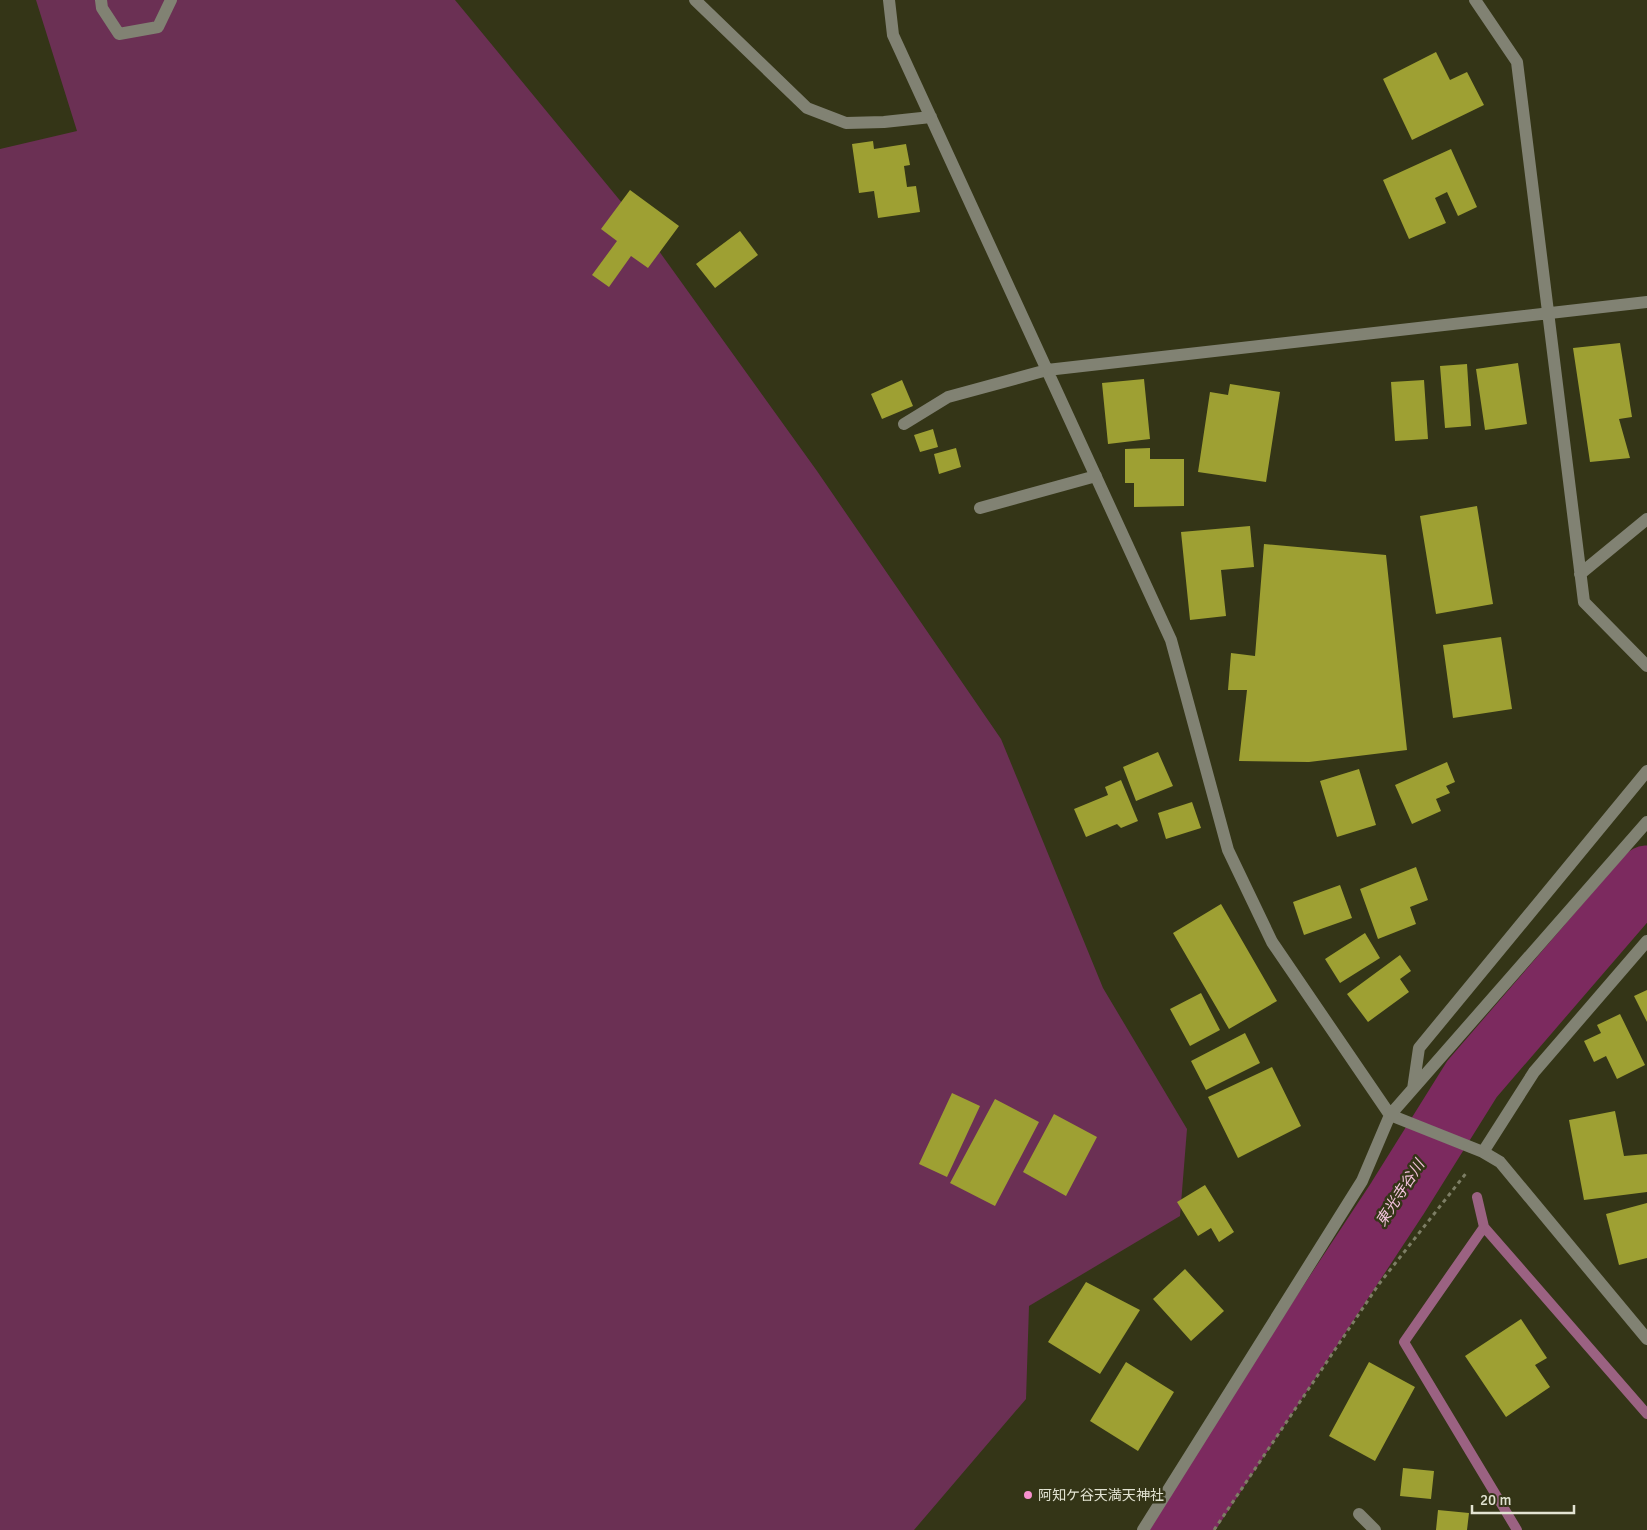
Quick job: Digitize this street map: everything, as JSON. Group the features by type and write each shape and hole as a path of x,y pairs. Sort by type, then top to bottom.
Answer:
{"street":[{"path":"101,0 102,8 119,34 158,27 170,0"},
{"path":"695,0 807,108 846,123 884,122 931,117"},
{"path":"889,0 893,35 1171,640 1228,850 1272,942 1390,1115 1483,1152 1500,1162 1647,1339"},
{"path":"1475,0 1516,62 1584,602 1647,666"},
{"path":"904,424 948,397 1047,370 1647,302"},
{"path":"980,508 1096,476"},
{"path":"1580,574 1647,520"},
{"path":"1413,1089 1419,1048 1647,771"},
{"path":"1143,1530 1362,1182 1390,1115 1647,822"},
{"path":"1483,1152 1534,1072 1647,941"},
{"path":"1359,1514 1375,1530"}],"path":[{"path":"1214,1530 1379,1284 1483,1152"}],"shaded area":[{"path":"36,0 455,0 641,226 817,471 1001,739 1103,988 1187,1129 1180,1216 1029,1306 1026,1399 914,1530 0,1530 0,149 77,131"}],"building":[{"path":"1436,52 1450,80 1467,72 1484,105 1412,140 1383,79"},
{"path":"873,141 874,149 906,144 910,165 904,166 907,187 916,186 920,212 878,218 874,191 859,193 852,144"},
{"path":"1451,149 1477,207 1458,216 1447,192 1435,198 1446,223 1409,239 1383,180"},
{"path":"630,190 679,226 648,268 631,256 609,287 592,275 617,241 601,229"},
{"path":"740,231 758,255 715,288 696,264"},
{"path":"1620,343 1632,417 1619,419 1630,458 1590,462 1573,348"},
{"path":"1518,363 1527,424 1485,430 1476,369"},
{"path":"1467,364 1471,426 1445,428 1440,366"},
{"path":"1144,379 1150,439 1108,444 1102,383"},
{"path":"902,380 913,406 882,419 871,394"},
{"path":"1424,380 1428,439 1395,441 1391,382"},
{"path":"1230,384 1280,392 1266,482 1198,472 1210,392 1228,395"},
{"path":"933,429 938,447 920,452 914,435"},
{"path":"956,448 961,467 939,474 934,454"},
{"path":"1150,448 1150,459 1184,459 1184,506 1134,507 1134,483 1125,483 1125,449"},
{"path":"1477,506 1493,604 1436,614 1420,516"},
{"path":"1250,526 1254,567 1221,570 1226,616 1190,620 1181,532"},
{"path":"1264,544 1386,555 1407,750 1309,762 1239,761 1247,690 1228,690 1231,653 1255,656"},
{"path":"1501,637 1512,709 1453,718 1443,645"},
{"path":"1158,752 1173,786 1136,801 1123,767"},
{"path":"1447,762 1455,782 1446,786 1450,793 1436,799 1441,811 1412,824 1395,785"},
{"path":"1359,769 1376,825 1337,837 1320,781"},
{"path":"1121,780 1138,821 1121,828 1117,824 1086,837 1074,809 1108,795 1105,787"},
{"path":"1192,802 1201,828 1166,839 1158,813"},
{"path":"1416,867 1428,900 1410,907 1416,924 1378,939 1360,889"},
{"path":"1340,885 1352,918 1304,935 1293,902"},
{"path":"1221,904 1277,1001 1229,1029 1173,933"},
{"path":"1365,933 1380,958 1340,983 1325,959"},
{"path":"1400,955 1411,971 1400,979 1409,992 1368,1022 1347,994"},
{"path":"1647,990 1647,1022 1634,996"},
{"path":"1201,993 1220,1030 1190,1046 1170,1009"},
{"path":"1620,1014 1645,1065 1617,1079 1606,1056 1594,1062 1584,1041 1601,1033 1597,1025"},
{"path":"1245,1033 1260,1063 1206,1090 1191,1061"},
{"path":"1272,1067 1301,1126 1238,1158 1208,1097"},
{"path":"952,1093 980,1106 947,1177 919,1164"},
{"path":"995,1099 1039,1122 995,1206 950,1183"},
{"path":"1615,1111 1624,1156 1647,1154 1647,1192 1584,1200 1569,1120"},
{"path":"1054,1114 1097,1137 1066,1196 1023,1172"},
{"path":"1205,1185 1234,1232 1219,1242 1211,1228 1198,1236 1177,1202"},
{"path":"1647,1203 1647,1258 1619,1265 1606,1214"},
{"path":"1185,1269 1224,1311 1191,1341 1153,1299"},
{"path":"1086,1282 1140,1310 1100,1374 1048,1342"},
{"path":"1521,1319 1547,1358 1535,1365 1550,1387 1506,1417 1465,1356"},
{"path":"1126,1362 1174,1392 1138,1451 1090,1421"},
{"path":"1369,1362 1415,1387 1375,1461 1329,1436"},
{"path":"1403,1468 1434,1471 1431,1499 1400,1496"},
{"path":"1438,1510 1469,1513 1467,1530 1436,1530"}],"waterway":[{"name":"東光寺谷川","path":"1179,1530 1397,1199 1472,1079 1647,876"},
{"path":"1458,1101 1465,1136"},
{"path":"1477,1197 1484,1227 1647,1414"},
{"path":"1484,1227 1404,1342 1517,1530"}],"place":[{"name":"阿知ケ谷天満天神社","path":"1028,1495"}]}
